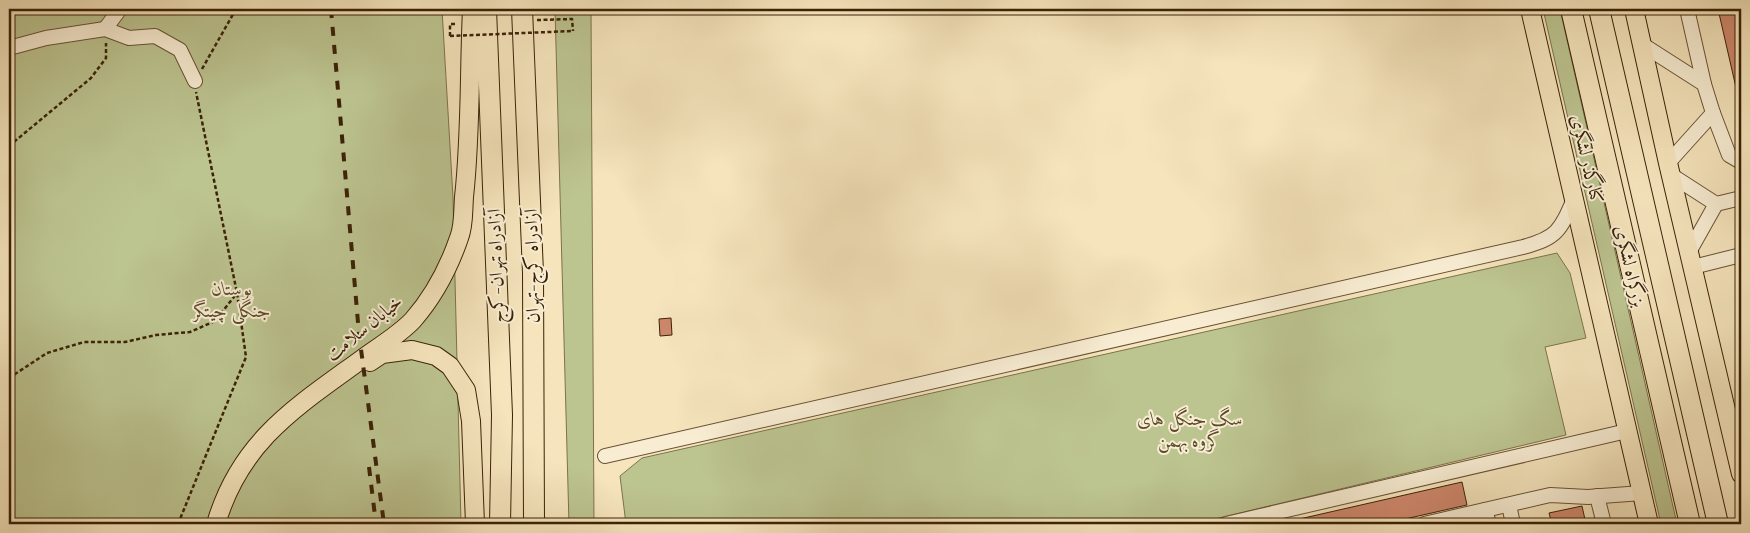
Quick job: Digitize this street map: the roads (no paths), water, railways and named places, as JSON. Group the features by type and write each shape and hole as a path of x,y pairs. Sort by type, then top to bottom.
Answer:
{"highway":[{"name":"آزادراه تهران-کرج","path":"486,9 502,415 500,524"},
{"name":"بزرگراه لشگری","path":"1571,9 1690,524"},
{"name":"بزرگراه لشگری","path":"1599,9 1718,524"},
{"name":"آزادراه کرج-تهران","path":"522,15 533,274 534,524"}],"main road":[{"name":"خیابان سلامت","path":"216,524 224,497 243,464 267,432 293,408 412,321 434,291 449,264 460,236 468,166 472,9"},
{"name":"کنارگذر لشگری","path":"1530,9 1649,524"},
{"path":"1634,9 1669,169 1741,474"},
{"name":"خیابان سلامت","path":"224,524 233,498 254,462 282,430 313,404 382,354 412,350 436,356 450,366 466,390 471,421 476,524"}],"street":[{"path":"105,29 120,9"},
{"path":"1687,9 1704,84 1713,113 1729,155 1741,162"},
{"path":"9,48 46,38 105,29 129,38 155,36 180,50 195,81"},
{"path":"1643,45 1704,84"},
{"path":"1713,113 1669,169 1716,204"},
{"path":"1716,204 1741,198"},
{"path":"605,456 1523,247 1547,240 1564,222 1574,199"},
{"path":"1716,204 1691,260 1741,255"},
{"path":"1226,524 1277,518 1627,431"},
{"path":"1424,524 1560,494 1597,496 1642,493"},
{"path":"1597,496 1604,524"},
{"path":"1509,504 1513,524"},
{"path":"1485,510 1489,524"}],"railway":[{"path":"331,9 359,334 384,524"},
{"path":"369,467 376,524"}],"park label":[{"name":"بوستان جنگلی چیتگر","path":"232,300"},
{"name":"سگ جنگل های گروه بهمن","path":"1190,430"}]}
